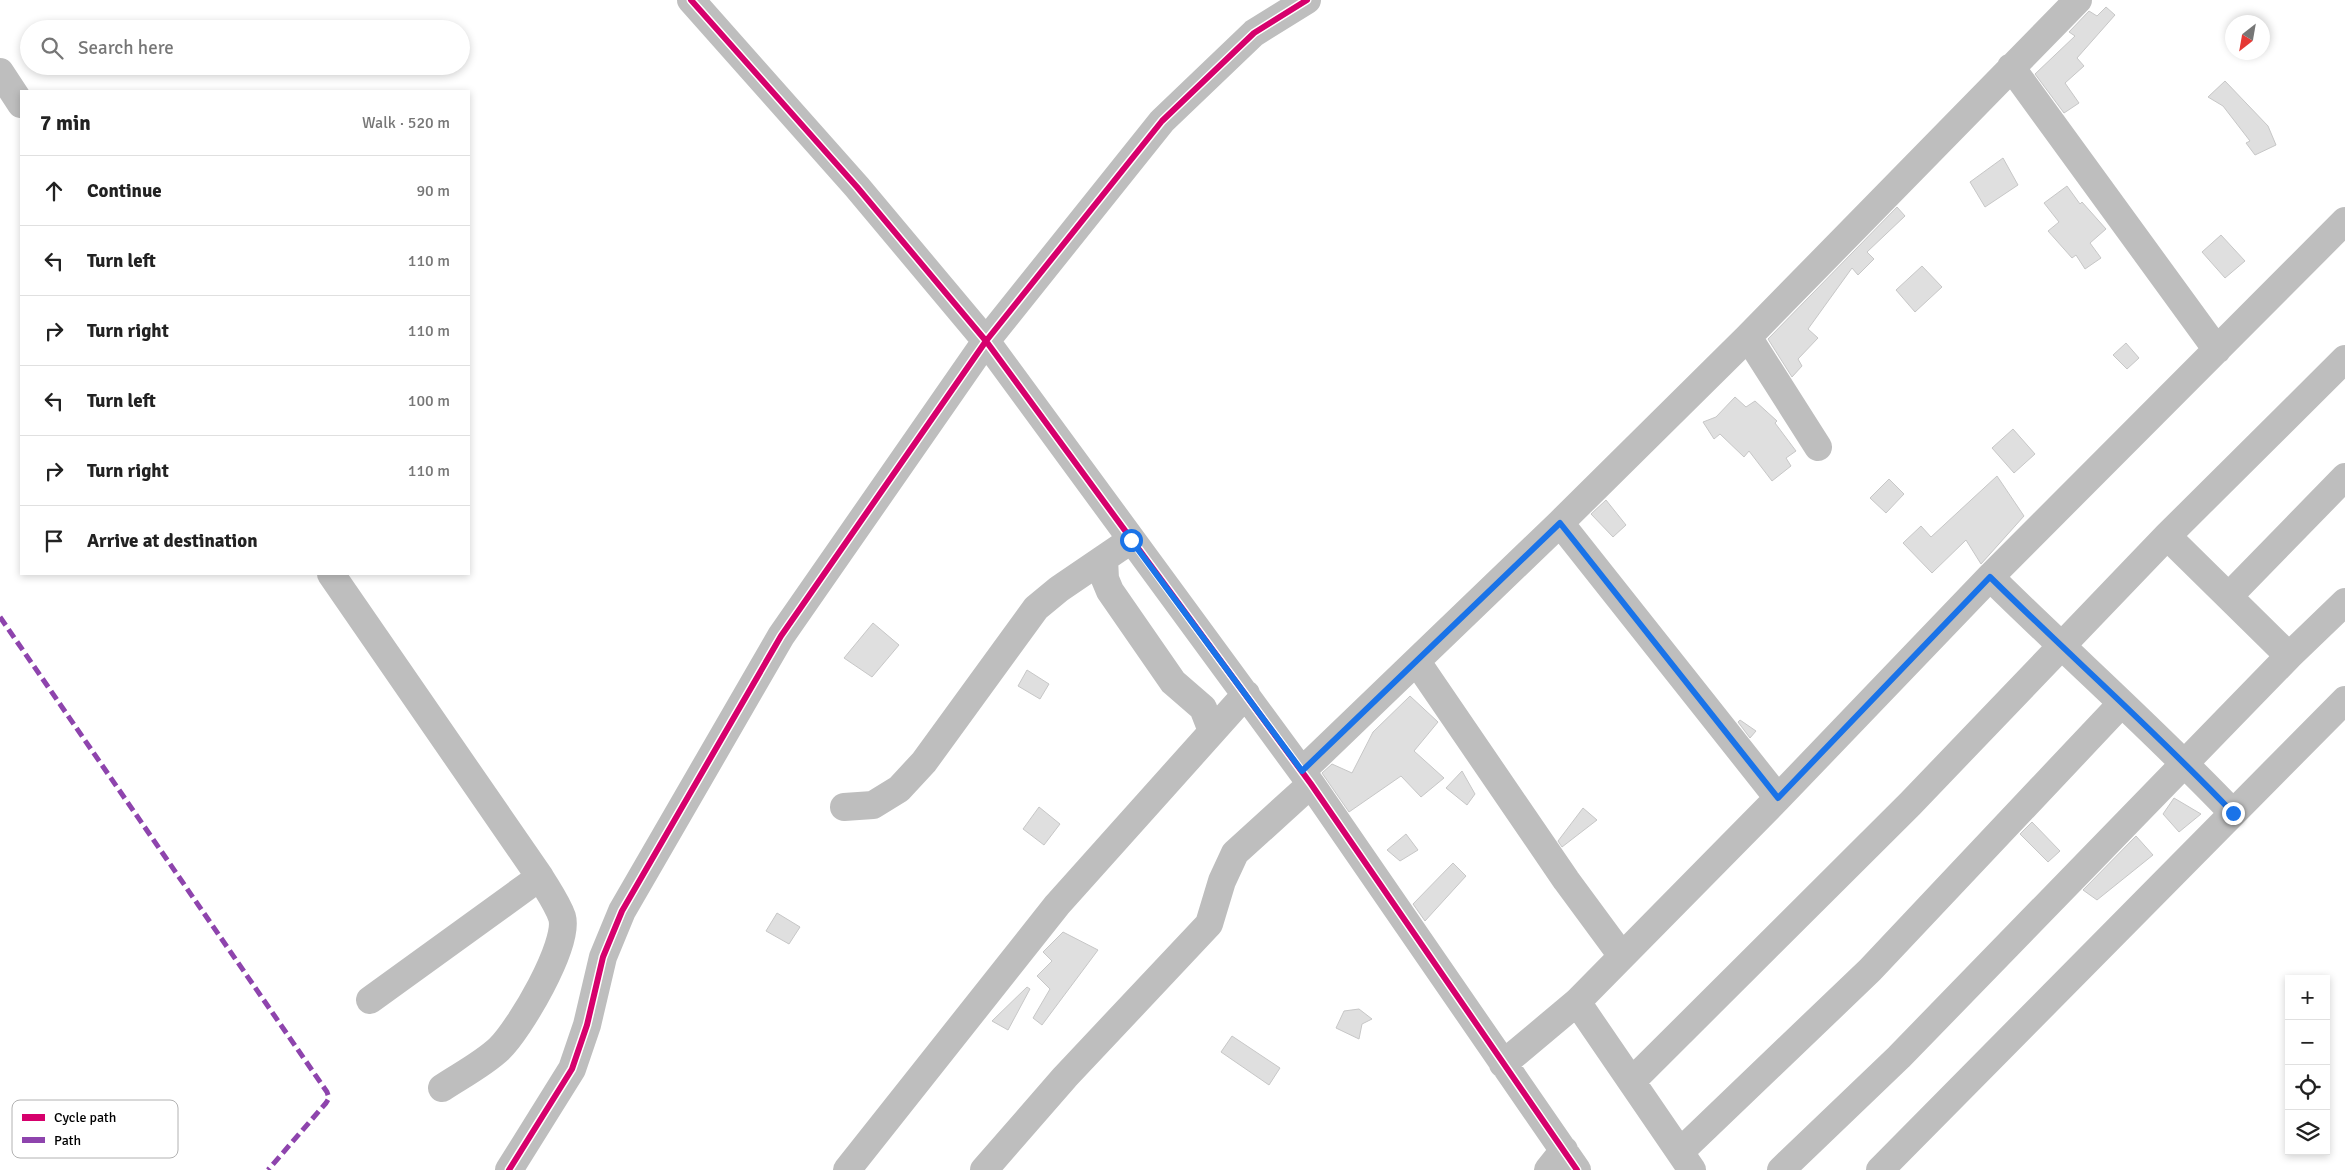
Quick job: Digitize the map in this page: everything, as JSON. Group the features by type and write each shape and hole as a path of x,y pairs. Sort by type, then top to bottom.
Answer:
{"street":[{"path":"692,0 857,187 986,341 1306,778 1503,1064 1563,1163"},
{"path":"509,1170 572,1069 587,1025 604,957 622,911 781,636 986,341 1162,121 1254,34 1307,0"},
{"path":"984,1170 1065,1077 1209,924 1222,881 1235,854 1306,778 1416,662 1748,337 2078,0"},
{"path":"2011,67 2217,350"},
{"path":"0,72 20,102"},
{"path":"1503,1064 1577,1002 1778,798 1990,577 2345,221"},
{"path":"1748,337 1818,447"},
{"path":"1632,1081 1910,804 2168,536 2345,359"},
{"path":"2229,596 2345,477"},
{"path":"1560,523 1778,798"},
{"path":"2168,536 2289,656"},
{"path":"844,807 873,805 899,789 924,762 1036,608 1059,589 1131,540"},
{"path":"1104,559 1105,579 1110,590 1173,682 1202,708 1212,731"},
{"path":"332,575 540,877 562,918 563,935 556,957 518,1023 499,1049 442,1088"},
{"path":"1990,577 2186,764 2233,813"},
{"path":"1782,1170 1899,1057 2289,656 2345,602"},
{"path":"1416,662 1555,864 1622,956"},
{"path":"847,1170 1057,904 1246,694"},
{"path":"1880,1170 2345,700"},
{"path":"1577,1002 1686,1161 1870,970 2121,704"},
{"path":"370,1000 540,877"}],"building":[{"path":"2106,7 2115,15 2077,58 2084,66 2065,83 2079,103 2064,113 2035,74 2075,36 2069,32 2089,11 2097,16"},
{"path":"2225,81 2268,126 2276,145 2255,155 2246,143 2250,141 2223,106 2208,97"},
{"path":"2003,158 2018,185 1985,207 1970,182"},
{"path":"2067,186 2080,204 2082,202 2106,229 2090,243 2101,258 2085,269 2076,255 2072,258 2048,231 2059,222 2044,203"},
{"path":"1897,207 1905,216 1867,252 1874,259 1858,275 1852,268 1808,329 1818,338 1798,359 1802,366 1792,377 1768,339"},
{"path":"2221,235 2245,261 2225,278 2202,252"},
{"path":"1922,266 1942,287 1915,312 1896,290"},
{"path":"2126,343 2139,358 2127,369 2113,355"},
{"path":"1735,397 1746,407 1755,401 1777,421 1775,423 1796,451 1786,458 1791,466 1772,481 1749,451 1744,457 1720,434 1714,439 1703,422 1716,417"},
{"path":"2013,429 2035,454 2014,473 1992,448"},
{"path":"1997,476 2024,516 1981,564 1966,540 1932,573 1903,543 1921,526 1931,537"},
{"path":"1889,479 1904,494 1886,513 1870,498"},
{"path":"1606,500 1626,525 1613,537 1591,514"},
{"path":"873,623 899,645 872,677 844,658"},
{"path":"1027,670 1049,684 1040,699 1018,686"},
{"path":"1410,696 1438,722 1414,751 1444,778 1421,797 1401,776 1349,812 1322,773 1332,764 1352,773 1373,732"},
{"path":"1740,720 1756,731 1750,738 1738,722"},
{"path":"1462,771 1475,794 1467,805 1446,788"},
{"path":"2174,798 2201,814 2179,832 2163,814"},
{"path":"1039,807 1060,824 1044,845 1023,829"},
{"path":"1583,808 1597,820 1562,847 1558,841"},
{"path":"2032,822 2060,851 2048,862 2020,834"},
{"path":"1406,834 1418,850 1400,861 1387,850"},
{"path":"2136,836 2153,855 2097,900 2083,890"},
{"path":"1453,863 1466,876 1425,921 1413,904"},
{"path":"777,913 800,927 789,944 766,931"},
{"path":"1063,932 1098,950 1042,1025 1033,1018 1050,989 1037,976 1052,961 1043,952"},
{"path":"1027,987 1030,989 1008,1030 992,1021"},
{"path":"1359,1009 1372,1019 1362,1024 1359,1039 1336,1028 1344,1011"},
{"path":"1232,1036 1280,1068 1269,1085 1221,1052"}],"marked path":[{"path":"0,617 327,1092 329,1098 326,1103 268,1170"}],"cycle path":[{"path":"691,0 857,187 986,341 1311,784 1577,1170"},
{"path":"509,1170 572,1069 587,1025 603,957 622,911 781,636 986,341 1162,121 1254,33 1307,0"}],"route":[{"path":"1131,540 1302,771 1560,523 1778,798 1990,577 2186,764 2233,813"}]}
